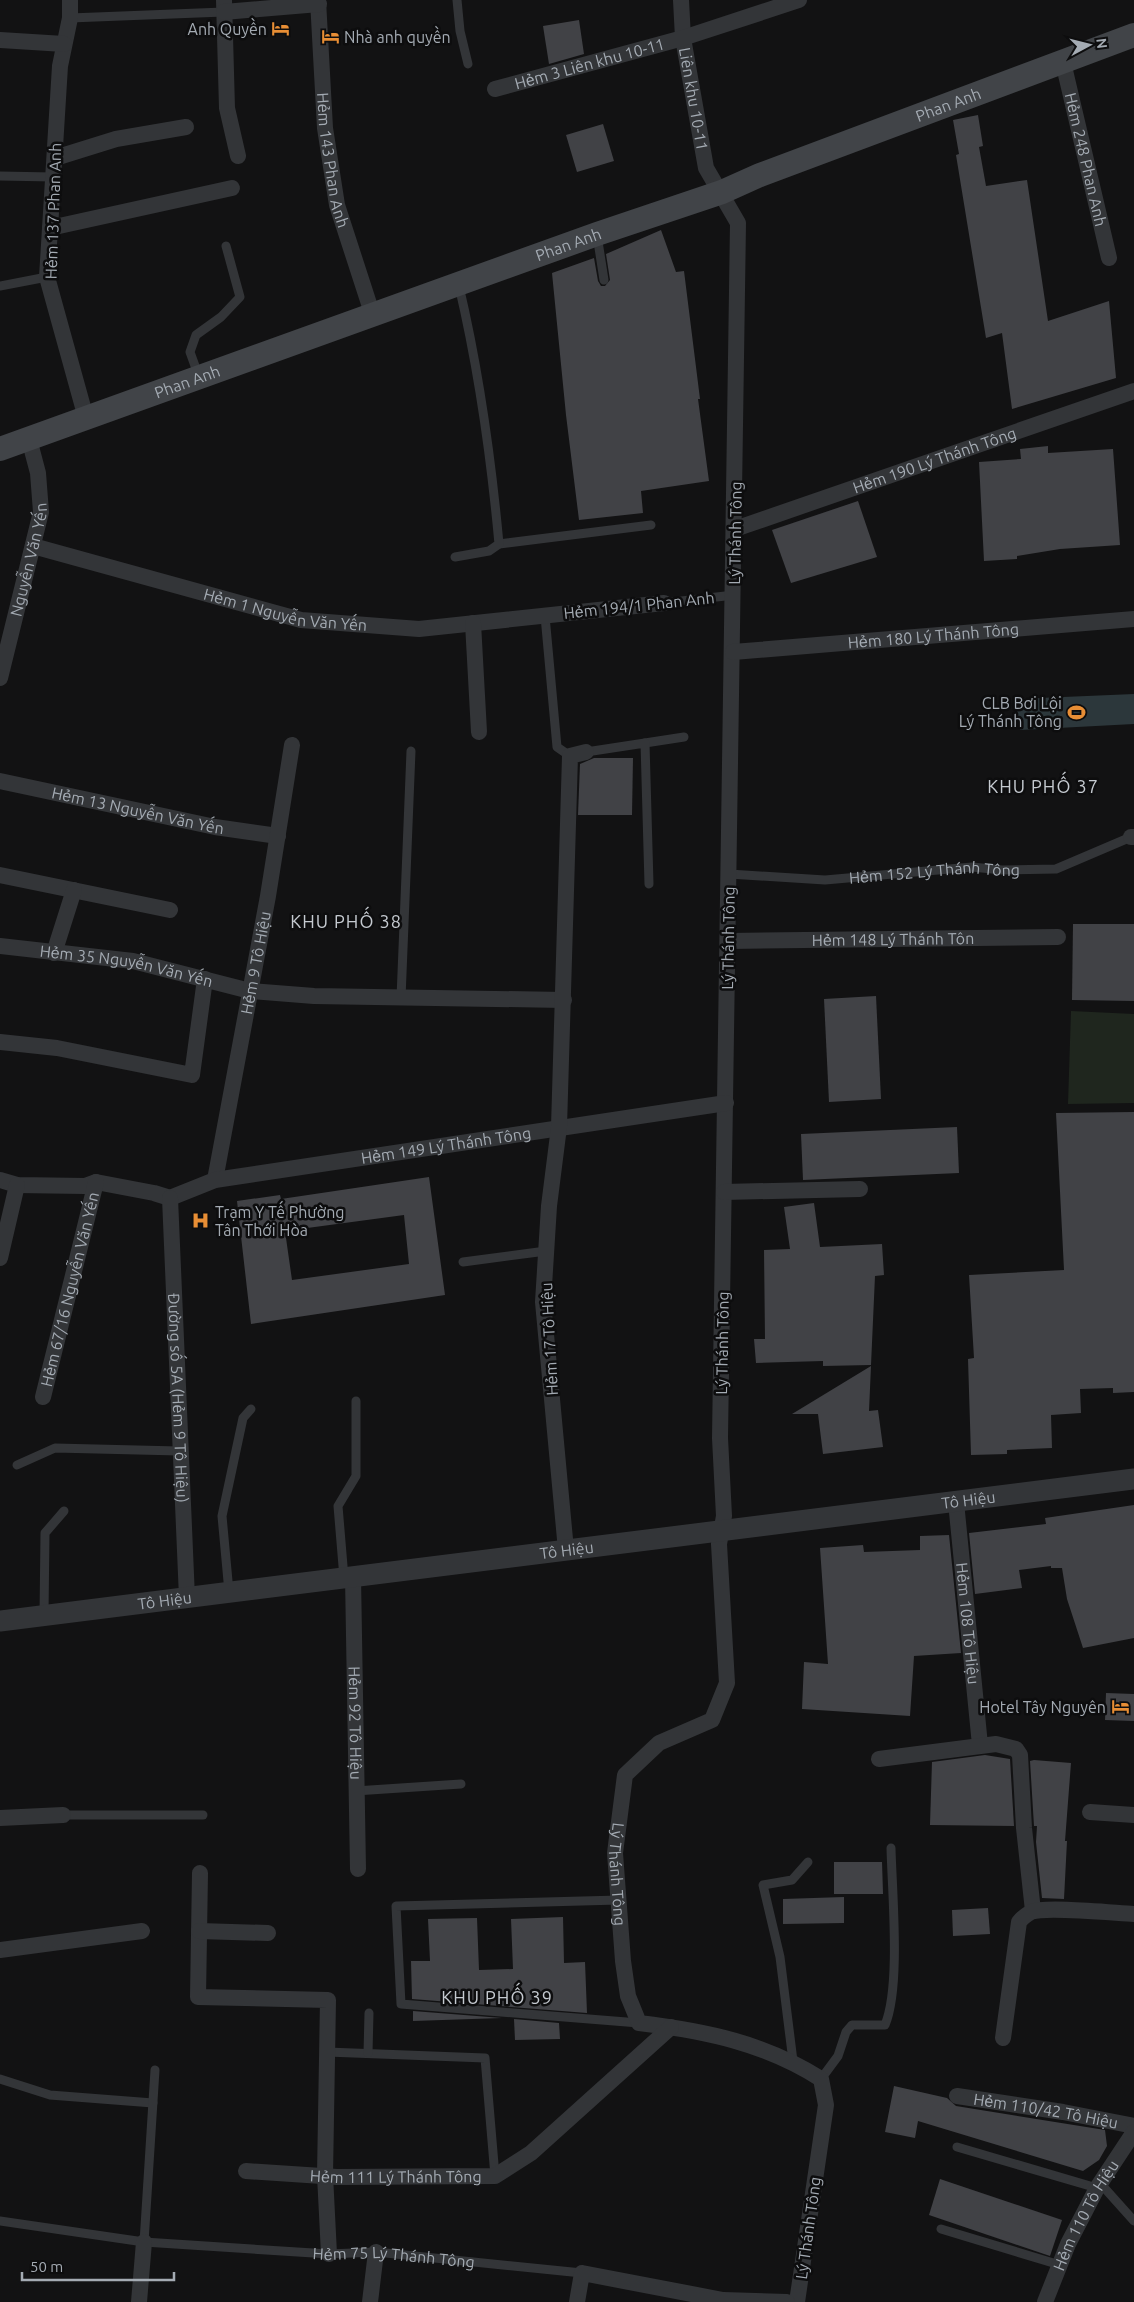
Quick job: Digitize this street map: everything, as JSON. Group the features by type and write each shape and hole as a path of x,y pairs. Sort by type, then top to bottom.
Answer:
{"main road":[{"name":"Phan Anh","path":"0,449 597,234 722,192 1134,35"}],"street":[{"name":"Hẻm 137 Phan Anh","path":"70,0 70,18 60,66 48,277 86,418"},
{"name":"Liên khu 10-11","path":"682,0 683,38 706,168 722,192"},
{"name":"Hẻm 3 Liên khu 10-11","path":"494,89 683,38 799,0"},
{"path":"238,156 226,108 224,6 318,2"},
{"name":"Hẻm 143 Phan Anh","path":"318,2 324,128 337,205 373,316"},
{"path":"0,40 64,44"},
{"name":"Hẻm 248 Phan Anh","path":"1063,62 1110,258"},
{"path":"55,158 116,139 186,127"},
{"path":"50,228 232,188"},
{"name":"Lý Thánh Tông","path":"639,2023 628,1996 615,1853 625,1775 659,1743 712,1720 727,1683 719,1544 724,1516 720,1438 729,941 738,223 722,192"},
{"name":"Hẻm 190 Lý Thánh Tông","path":"735,529 1134,391"},
{"name":"Nguyễn Văn Yến","path":"0,678 41,512 41,492 29,439"},
{"name":"Hẻm 1 Nguyễn Văn Yến","path":"33,546 301,620 419,629 545,616"},
{"name":"Hẻm 194/1 Phan Anh","path":"545,616 664,603"},
{"name":"Hẻm 180 Lý Thánh Tông","path":"733,652 1134,619"},
{"path":"473,624 479,732"},
{"name":"Hẻm 9 Tô Hiệu","path":"215,1180 278,836 292,746"},
{"name":"Hẻm 17 Tô Hiệu","path":"566,1550 543,1302 549,1206 560,1127 564,1000 582,750"},
{"name":"Hẻm 13 Nguyễn Văn Yến","path":"0,781 215,827 278,836"},
{"path":"0,875 170,910"},
{"path":"54,953 74,890"},
{"name":"Hẻm 148 Lý Thánh Tôn","path":"729,941 1058,937"},
{"name":"Hẻm 35 Nguyễn Văn Yến","path":"0,946 133,961 250,991 314,996 564,1000"},
{"path":"0,1042 57,1048 192,1075 205,979"},
{"name":"Hẻm 149 Lý Thánh Tông","path":"170,1198 215,1180 726,1103"},
{"path":"0,1180 17,1185 85,1186 96,1182 154,1193 170,1198"},
{"name":"Hẻm 67/16 Nguyễn Văn Yến","path":"43,1397 96,1182"},
{"path":"0,1258 17,1185"},
{"path":"724,1192 860,1189"},
{"name":"Đường số 5A (Hẻm 9 Tô Hiệu)","path":"170,1198 187,1598"},
{"name":"Tô Hiệu","path":"0,1621 1134,1479"},
{"name":"Hẻm 108 Tô Hiệu","path":"956,1502 980,1745"},
{"name":"Hẻm 92 Tô Hiệu","path":"348,1578 358,1869"},
{"path":"879,1759 980,1745 996,1744 1016,1749 1020,1755 1024,1828 1033,1911"},
{"path":"1090,1812 1134,1815"},
{"path":"0,1818 63,1815"},
{"path":"200,1873 198,1997 328,2000 325,2175 329,2254"},
{"path":"1003,2038 1019,1922 1033,1911 1134,1914"},
{"path":"0,1950 142,1931"},
{"path":"199,1931 268,1933"},
{"path":"639,2023 671,2027 747,2043 794,2061 822,2079"},
{"name":"Hẻm 111 Lý Thánh Tông","path":"246,2171 325,2175 494,2176 531,2153 671,2027"},
{"name":"Lý Thánh Tông","path":"797,2302 826,2105 822,2079"},
{"name":"Hẻm 110/42 Tô Hiệu","path":"957,2096 1063,2112 1134,2126"},
{"name":"Hẻm 110 Tô Hiệu","path":"1045,2302 1068,2244 1098,2186 1134,2132"},
{"path":"139,2302 144,2242"},
{"path":"370,2302 376,2252"},
{"path":"577,2302 582,2273"},
{"name":"Hẻm 75 Lý Thánh Tông","path":"582,2273 722,2300 788,2302"}],"lane":[{"path":"457,0 460,31 468,64"},
{"path":"70,18 224,6"},
{"path":"0,176 53,177"},
{"path":"597,234 604,280"},
{"path":"199,377 190,352 196,335 221,317 240,298 226,246"},
{"path":"0,286 48,277"},
{"path":"459,285 475,356 494,479 499,544"},
{"path":"456,557 489,551 499,544 651,525"},
{"name":"Hẻm 194/1 Phan Anh","path":"664,603 734,595"},
{"path":"545,616 557,747 582,750 645,744 684,737"},
{"path":"645,744 649,884"},
{"path":"401,998 411,751"},
{"name":"Hẻm 152 Lý Thánh Tông","path":"729,874 825,880 972,867 1002,870 1056,869 1132,837"},
{"path":"463,1262 546,1251"},
{"path":"348,1578 338,1506 356,1476 356,1402"},
{"path":"229,1592 222,1516 243,1418 251,1409"},
{"path":"17,1465 55,1448 180,1451"},
{"path":"44,1616 45,1533 64,1511"},
{"path":"355,1791 461,1784"},
{"path":"63,1815 203,1815"},
{"path":"822,2079 838,2056 846,2032 852,2025 885,2025 889,2016 893,1969 891,1848"},
{"path":"794,2061 780,1957 763,1885 792,1880 808,1862"},
{"path":"619,1900 396,1906 401,2004 639,2023"},
{"path":"368,2053 369,2013"},
{"path":"327,2052 485,2058 494,2176"},
{"path":"144,2242 155,2070"},
{"path":"0,2079 50,2095 153,2103"},
{"path":"957,2147 1098,2186 1134,2221"},
{"name":"Hẻm 75 Lý Thánh Tông","path":"0,2221 144,2242 329,2254 376,2252 582,2273"},
{"path":"941,2229 1060,2265"}],"shaded area":[{"name":"CLB Bơi Lội Lý Thánh Tông","path":"1134,694 1134,724 1020,730 1015,699"},
{"path":"1071,1011 1134,1014 1134,1103 1068,1104"}],"building":[{"path":"579,20 584,54 549,64 543,26"},
{"path":"978,115 983,146 979,147 986,186 1027,180 1048,321 1109,301 1116,378 1012,409 1002,333 986,338 956,155 959,154 953,120"},
{"path":"603,124 614,161 577,172 566,135"},
{"path":"661,230 676,272 684,271 709,481 641,491 643,513 579,520 566,415 552,273 594,258 598,281 601,286 605,286 610,280 606,254"},
{"path":"1048,446 1048,453 1113,449 1120,545 1060,549 1017,556 1017,559 984,561 979,462 1021,459 1020,449"},
{"path":"858,501 877,557 791,583 772,530"},
{"path":"594,758 633,758 632,815 578,815 580,764"},
{"path":"1073,924 1134,924 1134,1001 1072,1000"},
{"path":"876,996 881,1099 829,1102 824,999"},
{"path":"1134,1112 1134,1392 1113,1393 1113,1388 1080,1389 1081,1413 1051,1415 1052,1448 1007,1450 1007,1454 971,1455 968,1359 974,1358 969,1275 1064,1270 1056,1113"},
{"path":"957,1127 959,1173 803,1180 801,1134"},
{"path":"429,1177 445,1295 251,1324 237,1201 280,1195 281,1199","holes":["404,1215 409,1264 292,1280 285,1231"]},
{"path":"814,1203 820,1247 882,1244 884,1275 875,1276 871,1365 823,1366 823,1361 756,1363 754,1339 765,1339 764,1250 790,1249 784,1207"},
{"path":"871,1366 869,1411 878,1410 883,1447 823,1454 818,1414 792,1414"},
{"path":"1134,1505 1134,1638 1083,1648 1067,1599 1062,1568 1051,1568 1051,1566 1019,1570 1022,1588 975,1594 969,1533 1046,1524 1045,1518"},
{"path":"949,1535 961,1653 914,1656 910,1716 802,1709 804,1662 828,1664 820,1548 863,1545 864,1552 920,1550 920,1536"},
{"name":"Hotel Tây Nguyên","path":"1106,1693 1134,1694 1134,1721 1105,1720"},
{"path":"985,1755 1010,1759 1014,1826 930,1825 932,1762"},
{"path":"1030,1761 1071,1763 1065,1841 1067,1841 1064,1899 1042,1898 1036,1842 1037,1826 1034,1826"},
{"path":"834,1862 882,1862 883,1894 834,1894"},
{"path":"844,1897 844,1923 783,1924 783,1899"},
{"path":"988,1908 990,1934 953,1936 952,1910"},
{"path":"563,1917 564,1963 585,1962 587,2013 412,1999 411,1961 430,1961 428,1919 477,1918 479,1970 513,1969 511,1919"},
{"path":"413,2011 502,2018 413,2021"},
{"path":"514,2019 559,2023 560,2039 515,2040"},
{"path":"894,2086 947,2098 956,2106 1105,2130 1107,2146 1099,2160 1083,2171 918,2121 915,2138 885,2132"},
{"path":"940,2179 1062,2220 1050,2256 929,2215"}],"place":[{"name":"Anh Quyền","path":"281,29"},
{"name":"Nhà anh quyền","path":"330,37"},
{"name":"CLB Bơi Lội Lý Thánh Tông","path":"1076,712"},
{"name":"Trạm Y Tế Phường Tân Thới Hòa","path":"201,1221"},
{"name":"Hotel Tây Nguyên","path":"1120,1707"}],"district":[{"name":"KHU PHỐ 37","path":"1043,786"},
{"name":"KHU PHỐ 38","path":"346,921"},
{"name":"KHU PHỐ 39","path":"497,1997"}]}
